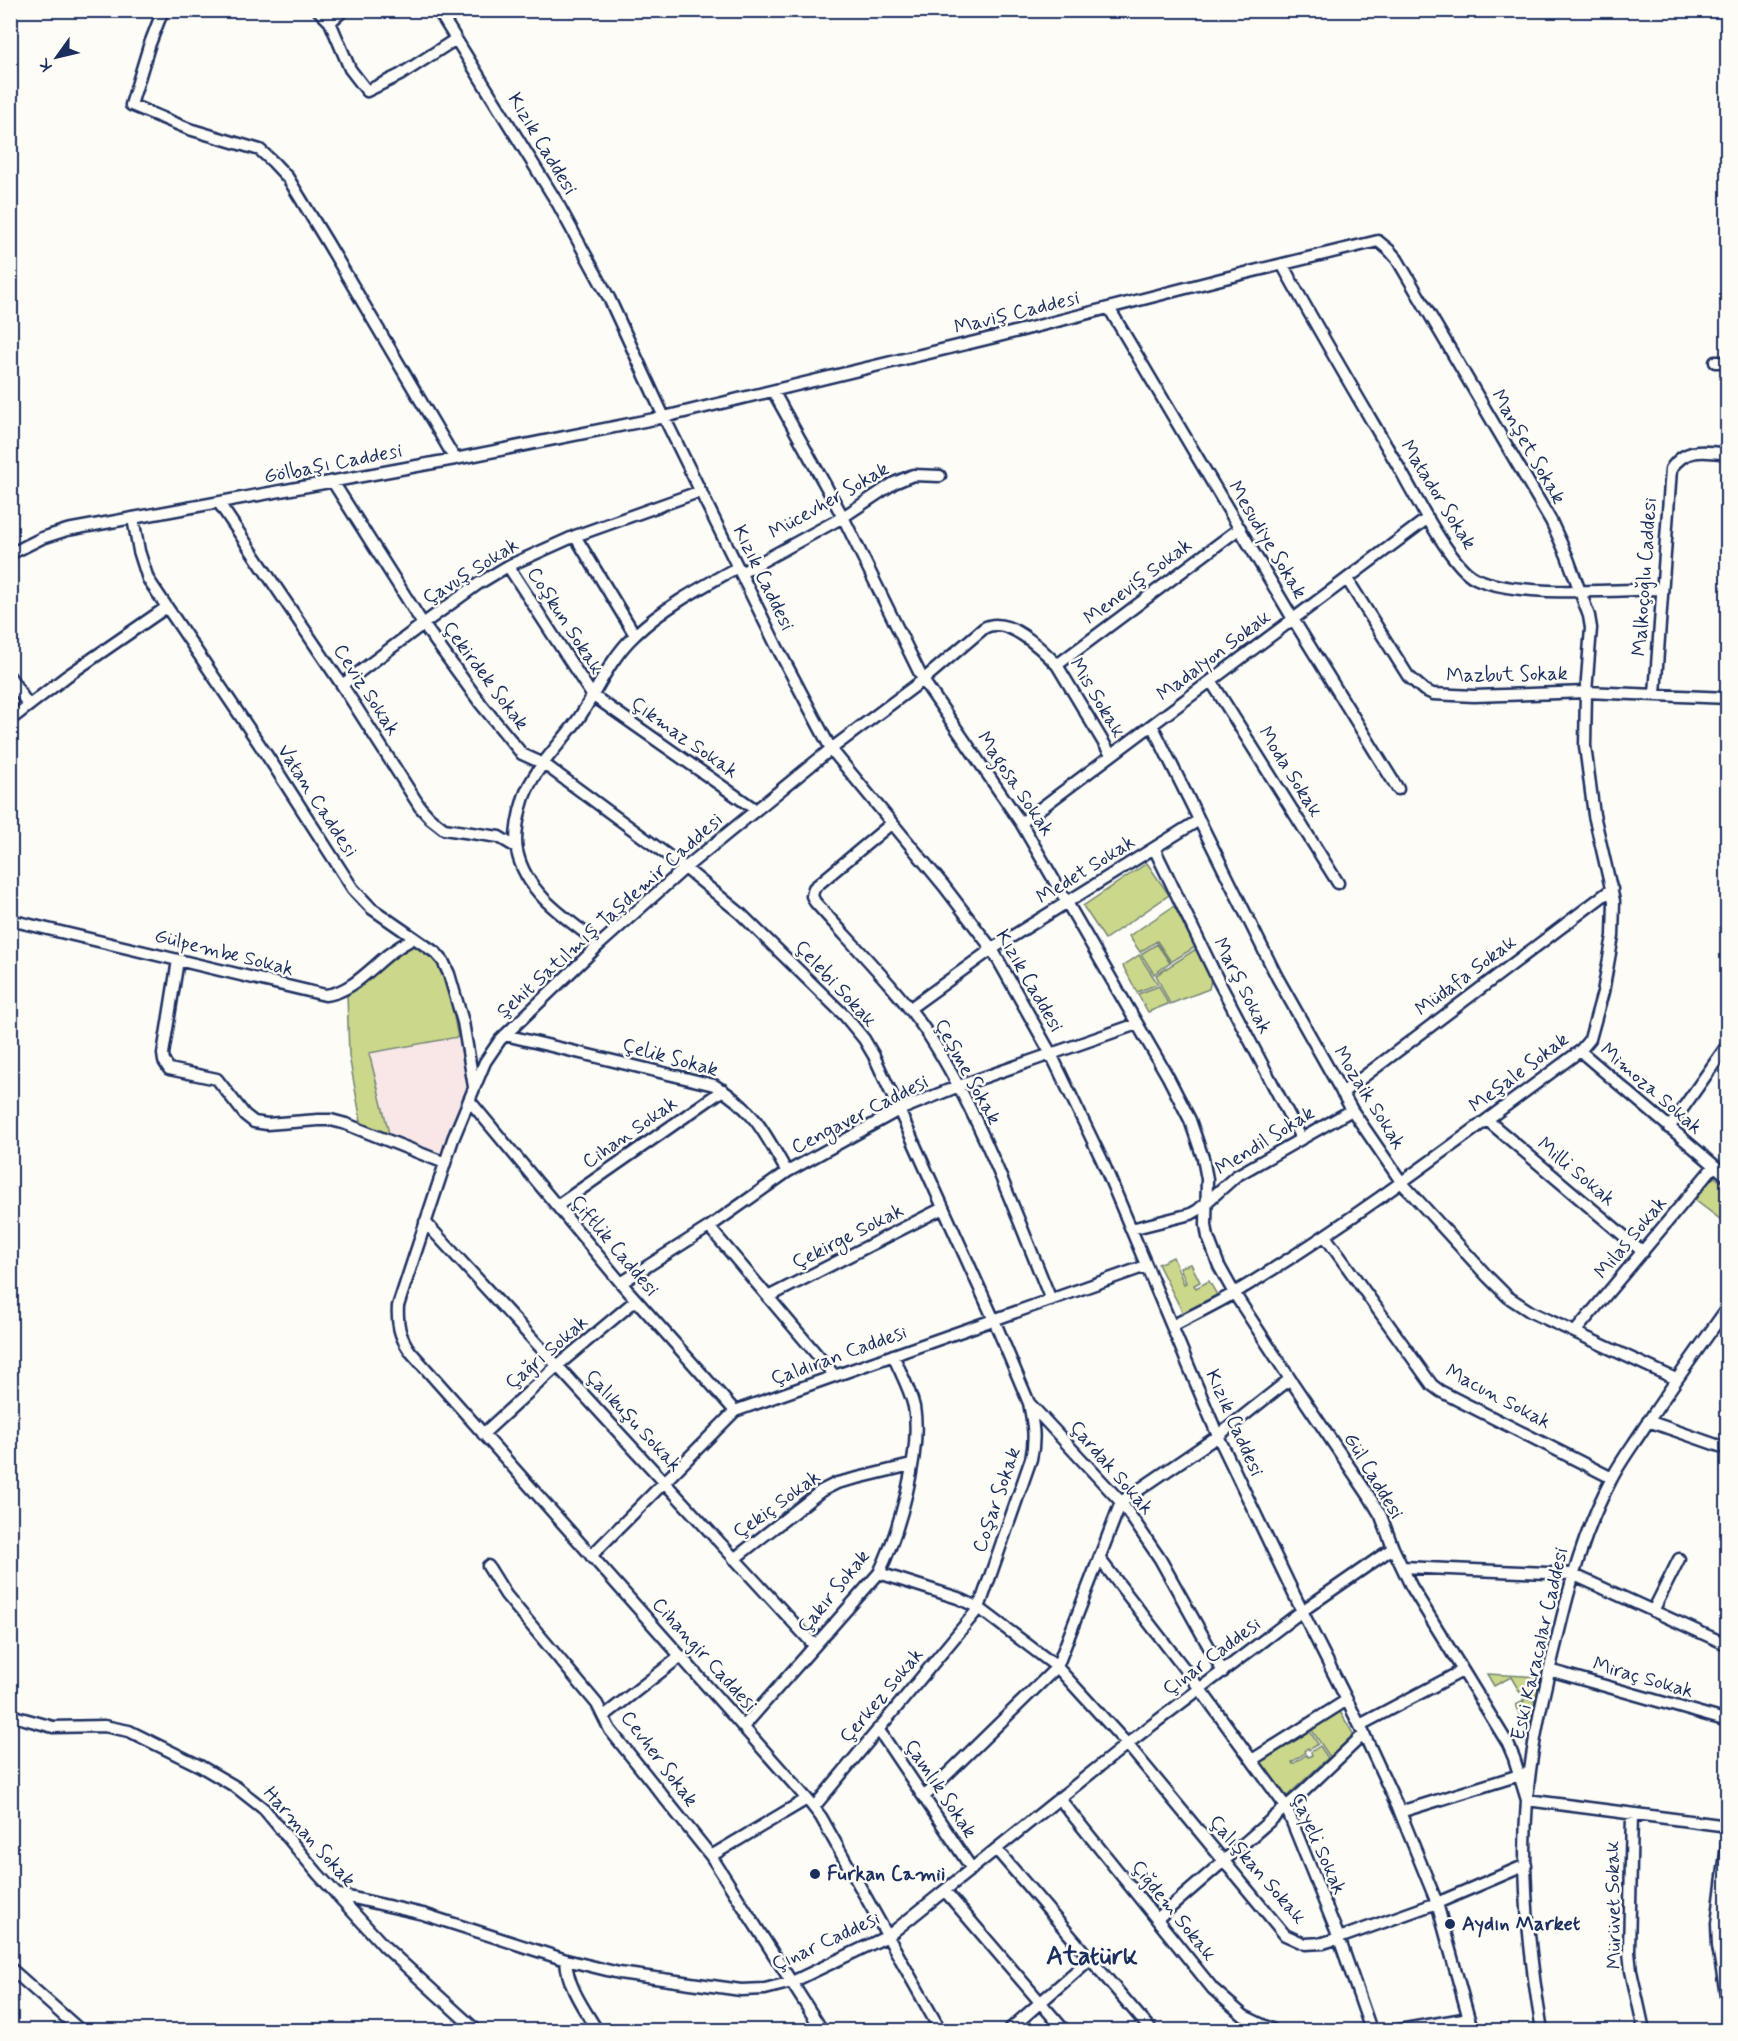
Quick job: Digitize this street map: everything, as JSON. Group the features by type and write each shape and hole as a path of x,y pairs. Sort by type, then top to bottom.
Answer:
{"street":[{"path":"163,10 131,105 189,129 260,150 288,178 455,459"},
{"path":"318,10 330,22 350,69 367,91 400,75 456,39"},
{"path":"330,22 344,10"},
{"name":"Kızık Caddesi","path":"438,10 558,204 609,298 739,570 831,749 944,886 992,950 1050,1054 1102,1160 1218,1436 1400,1812 1437,1903 1472,2031"},
{"name":"Maviş Caddesi","path":"664,417 1378,241"},
{"name":"Manşet Sokak","path":"1378,241 1397,259 1545,511 1568,556 1591,628 1586,693"},
{"name":"Matador Sokak","path":"1282,264 1428,518 1457,563 1468,574 1477,579 1517,588 1661,590"},
{"name":"Mesudiye Sokak","path":"1109,308 1293,619 1398,789"},
{"path":"1715,362 1728,362"},
{"name":"Magosa Sokak","path":"772,391 843,517 923,680 1022,823 1180,1099 1200,1146 1207,1179 1205,1204"},
{"name":"Gölbaşı Caddesi","path":"10,554 54,533 455,459 664,417"},
{"name":"Malkoçoğlu Caddesi","path":"1655,694 1669,479 1675,463 1687,453 1728,454"},
{"name":"Mücevher Sokak","path":"516,847 524,796 544,764 578,719 615,659 635,635 659,615 685,598 843,517 884,488 904,478 921,474 940,476"},
{"name":"Çekirdek Sokak","path":"333,482 423,624 481,704 522,754 544,764 684,868"},
{"name":"Çavuş Sokak","path":"342,685 478,584 508,566 575,536 701,491"},
{"name":"Ceviz Sokak","path":"219,503 342,685 420,807 444,829 499,837 516,847"},
{"name":"Vatan Caddesi","path":"133,518 142,566 148,579 274,766 352,889 370,908 436,953 443,962 465,1032 474,1088"},
{"name":"Madalyon Sokak","path":"1022,823 1428,518"},
{"name":"Meneviş Sokak","path":"1057,665 1240,528"},
{"path":"575,536 635,635"},
{"name":"Coşkun Sokak","path":"508,566 592,695"},
{"name":"Mazbut Sokak","path":"1347,579 1408,676 1424,690 1446,695 1474,696 1586,693 1728,698"},
{"path":"10,720 66,676 167,607"},
{"name":"Şehit Satılmış Taşdemir Caddesi","path":"400,1334 397,1320 398,1306 425,1222 469,1100 492,1050 600,944 684,868 991,624"},
{"name":"Mis Sokak","path":"991,624 1016,631 1047,654 1057,665 1112,755"},
{"path":"10,677 28,705"},
{"name":"Moda Sokak","path":"1211,681 1338,883"},
{"name":"Meşale Sokak","path":"1172,1326 1234,1293 1326,1236 1402,1183 1580,1051 1590,1039 1603,992 1615,913 1587,771 1584,730 1586,693"},
{"name":"Çıkmaz Sokak","path":"592,695 756,810"},
{"name":"Mozaik Sokak","path":"1152,725 1277,977 1352,1110 1402,1183 1508,1297 1531,1312 1676,1379"},
{"name":"Medet Sokak","path":"909,1009 992,950 1199,820"},
{"name":"Çeşme Sokak","path":"892,823 814,888 812,896 909,1009 928,1034 959,1086 997,1168 1051,1300"},
{"path":"516,847 520,862 532,886 554,908 600,944"},
{"name":"Marş Sokak","path":"1154,848 1218,980 1301,1138"},
{"name":"Çelebi Sokak","path":"684,868 740,913 845,1016 864,1039 899,1110 994,1320"},
{"name":"Müdafa Sokak","path":"1342,1093 1612,889"},
{"name":"Gülpembe Sokak","path":"10,920 310,992 334,994 346,988 390,953 414,938"},
{"path":"178,960 163,1054 169,1069 217,1079 245,1115 254,1122 267,1124 331,1120 445,1163"},
{"name":"Cengaver Caddesi","path":"621,1283 709,1227 787,1172 899,1110 959,1086 1137,1024"},
{"name":"Çelik Sokak","path":"505,1035 714,1085 737,1100 752,1114 787,1172"},
{"path":"1669,1128 1728,1044"},
{"name":"Mimoza Sokak","path":"1580,1051 1728,1177"},
{"name":"Cihan Sokak","path":"557,1206 723,1090"},
{"name":"Çiftlik Caddesi","path":"469,1100 621,1283 735,1412"},
{"name":"Mendil Sokak","path":"1131,1229 1191,1214 1236,1176 1352,1110"},
{"name":"Milli Sokak","path":"1486,1120 1643,1252"},
{"name":"Milas Sokak","path":"1575,1332 1714,1166"},
{"name":"Gül Caddesi","path":"1205,1204 1208,1237 1219,1266 1234,1293 1369,1496 1381,1516 1402,1567 1462,1671 1525,1773"},
{"name":"Çekirge Sokak","path":"768,1297 943,1208"},
{"name":"Çalıkuşu Sokak","path":"425,1222 814,1645"},
{"path":"709,1227 835,1376"},
{"name":"Macun Sokak","path":"1326,1236 1432,1385 1612,1478"},
{"name":"Çaldıran Caddesi","path":"591,1556 735,1412 1146,1266"},
{"name":"Çağrı Sokak","path":"483,1434 557,1366 636,1300"},
{"name":"Eski Karacalar Caddesi","path":"1542,2031 1530,1951 1525,1773 1572,1574 1586,1534 1612,1478 1676,1379 1728,1307"},
{"name":"Çardak Sokak","path":"994,1320 1029,1403 1121,1502 1160,1559 1223,1672"},
{"name":"Cihangir Caddesi","path":"400,1334 410,1351 811,1803 940,2031"},
{"name":"Çakır Sokak","path":"744,1726 879,1573 895,1534 916,1437 913,1405 893,1355"},
{"path":"924,1797 1057,1667 1121,1502 1218,1436 1290,1379"},
{"name":"Coşar Sokak","path":"979,1608 1032,1459 1034,1428 1029,1403"},
{"path":"1648,1421 1728,1449"},
{"name":"Çekiç Sokak","path":"734,1559 820,1491 837,1483 911,1465"},
{"name":"Çınar Caddesi","path":"336,1894 423,1914 566,1960 619,1973 741,1990 765,1989 792,1982 888,1936 1127,1744 1302,1611 1393,1548"},
{"name":"Çayeli Sokak","path":"1099,1558 1200,1689 1286,1807 1340,1938 1371,2031"},
{"path":"1653,1611 1679,1559"},
{"name":"Cevher Sokak","path":"488,1566 506,1595 597,1704 614,1735 711,1856 822,2031"},
{"path":"1402,1567 1572,1574 1728,1645"},
{"name":"Çalışkan Sokak","path":"879,1573 958,1598 979,1608 1057,1667 1127,1744 1285,1935 1305,1944 1323,1943 1340,1938 1437,1903 1526,1864"},
{"name":"Çerkez Sokak","path":"711,1856 811,1803 878,1729 979,1608"},
{"path":"604,1716 681,1656"},
{"name":"Miraç Sokak","path":"1549,1670 1728,1721"},
{"path":"1157,1919 1286,1807 1362,1730 1462,1671"},
{"path":"1252,1760 1347,1700"},
{"name":"Harman Sokak","path":"10,1715 53,1726 104,1726 123,1729 145,1737 236,1786 257,1802 385,1947 476,2031"},
{"name":"Çamlık Sokak","path":"878,1729 972,1869"},
{"path":"1400,1812 1525,1773"},
{"name":"Çiğdem Sokak","path":"1059,1798 1222,1999 1244,2016 1273,2031"},
{"path":"1527,1800 1728,1826"},
{"name":"Mürüvet Sokak","path":"1632,1814 1629,1952 1644,2031"},
{"path":"1728,1837 1717,1924 1718,1946 1728,2007"},
{"path":"996,1849 1151,2031"},
{"path":"945,1891 1064,2031"},
{"path":"1009,2031 1090,1959"},
{"path":"566,1960 573,1989 597,2031"},
{"path":"10,1968 80,2031"},
{"path":"1400,2031 1469,2018"}],"shaded area":[{"path":"458,1037 466,1089 440,1155 362,1127 349,1056"}],"green space":[{"path":"1147,863 1169,895 1105,939 1083,906"},
{"path":"1174,906 1195,947 1171,962 1157,941 1140,952 1129,936"},
{"path":"1157,944 1170,963 1154,974 1141,954"},
{"path":"411,946 423,950 433,958 440,969 450,997 458,1037 369,1053 390,1137 362,1127 349,1056 347,993 399,950"},
{"path":"1196,949 1211,980 1209,989 1170,1004 1156,975"},
{"path":"1139,955 1158,984 1137,992 1123,966"},
{"path":"1159,986 1168,1004 1148,1012 1138,994"},
{"path":"1713,1176 1727,1186 1727,1216 1724,1222 1695,1200"},
{"path":"1173,1257 1184,1284 1186,1283 1180,1267 1191,1264 1200,1282 1194,1285 1196,1288 1209,1281 1217,1295 1183,1313 1158,1264"},
{"path":"1487,1674 1540,1677 1536,1699 1522,1696 1511,1677 1494,1686"},
{"path":"1523,1698 1535,1701 1529,1733 1526,1737 1516,1705 1524,1701"},
{"path":"1339,1710 1354,1735 1330,1757 1311,1729"},
{"path":"1309,1730 1318,1744 1304,1751 1305,1753 1292,1762 1293,1764 1306,1755 1308,1757 1312,1755 1311,1752 1320,1746 1328,1758 1286,1797 1261,1762"}],"place":[{"name":"Furkan Camii","path":"815,1874"},
{"name":"Aydın Market","path":"1450,1924"}],"district":[{"name":"Atatürk","path":"1092,1957"}]}
